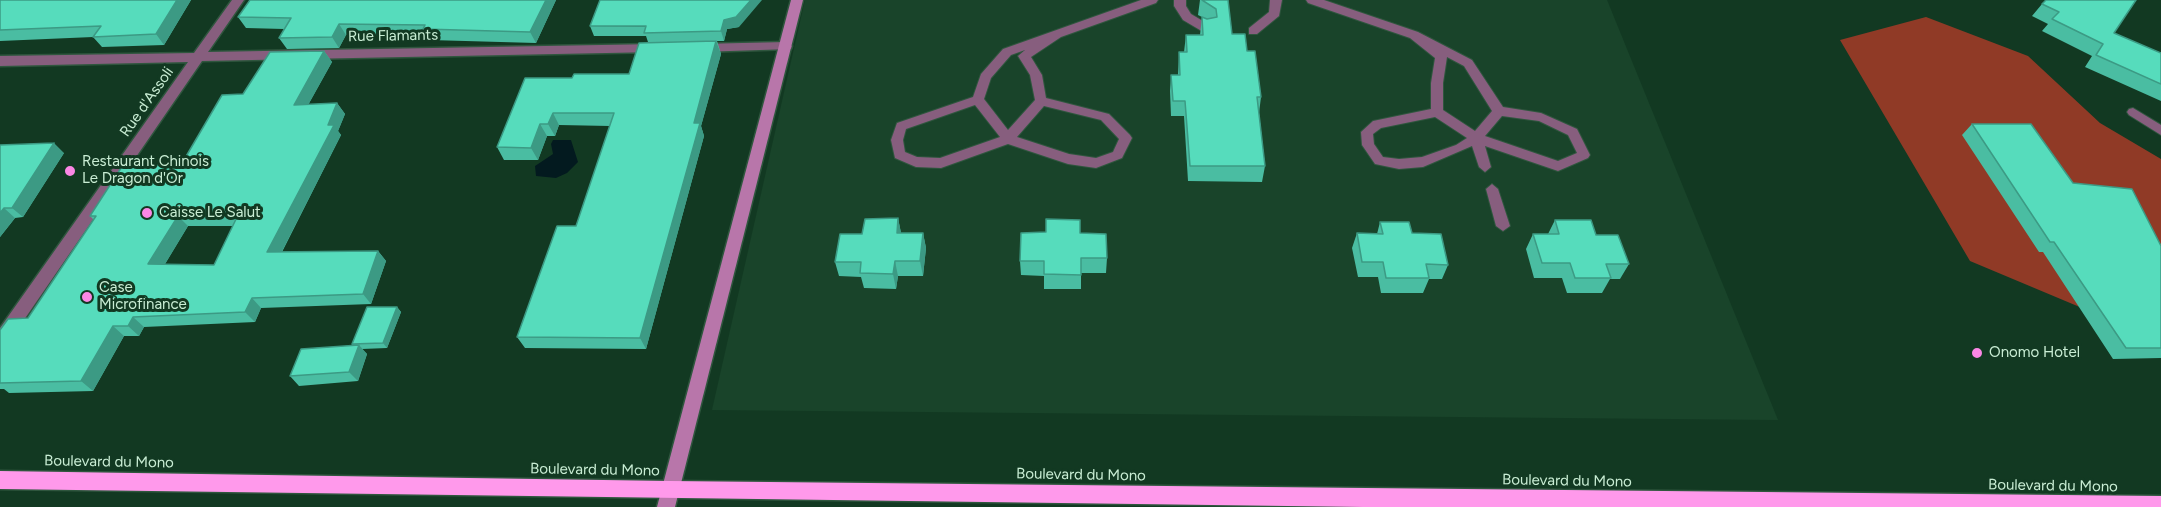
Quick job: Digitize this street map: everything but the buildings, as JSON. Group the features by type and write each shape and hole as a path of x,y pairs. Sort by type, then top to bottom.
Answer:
{"highway":[{"name":"Boulevard du Mono","path":"0,480 668,499 2161,506"}],"street":[{"name":"Rue d'Assoli","path":"0,341 238,0"},
{"path":"668,499 797,0"},
{"path":"690,48 786,46"},
{"name":"Rue Flamants","path":"0,61 666,48"}],"lane":[{"path":"978,100 985,77 1007,52 1152,0"},
{"path":"1180,0 1180,6 1187,17 1209,30"},
{"path":"1253,30 1275,13 1276,0"},
{"path":"1312,0 1414,35 1467,63 1499,111 1541,117 1573,132 1584,155 1558,166 1476,138 1437,112 1377,124 1367,132 1368,145 1379,161 1399,164 1423,162 1460,148 1476,138 1499,111"},
{"path":"1041,101 1036,75 1024,56 1057,34"},
{"path":"1414,35 1441,57 1437,83 1437,112"},
{"path":"978,100 902,126 897,140 899,155 916,162 940,163 1008,139 1041,101"},
{"path":"978,100 1008,139 1068,159 1096,162 1119,155 1126,138 1106,117 1041,101"},
{"path":"2133,112 2161,131"},
{"path":"1476,138 1485,167"},
{"path":"1492,189 1503,226"}],"shaded area":[{"path":"805,0 1607,0 1778,420 712,410"},
{"path":"1926,17 2028,56 2100,123 2161,159 2161,344 2156,339 1970,261 1840,40"}],"water":[{"path":"553,140 571,140 578,162 567,173 556,178 536,176 535,166 553,154 551,144"}],"place":[{"name":"Restaurant Chinois Le Dragon d'Or","path":"70,171"},
{"name":"Caisse Le Salut","path":"147,213"},
{"name":"Case Microfinance","path":"87,297"},
{"name":"Onomo Hotel","path":"1977,353"}]}
